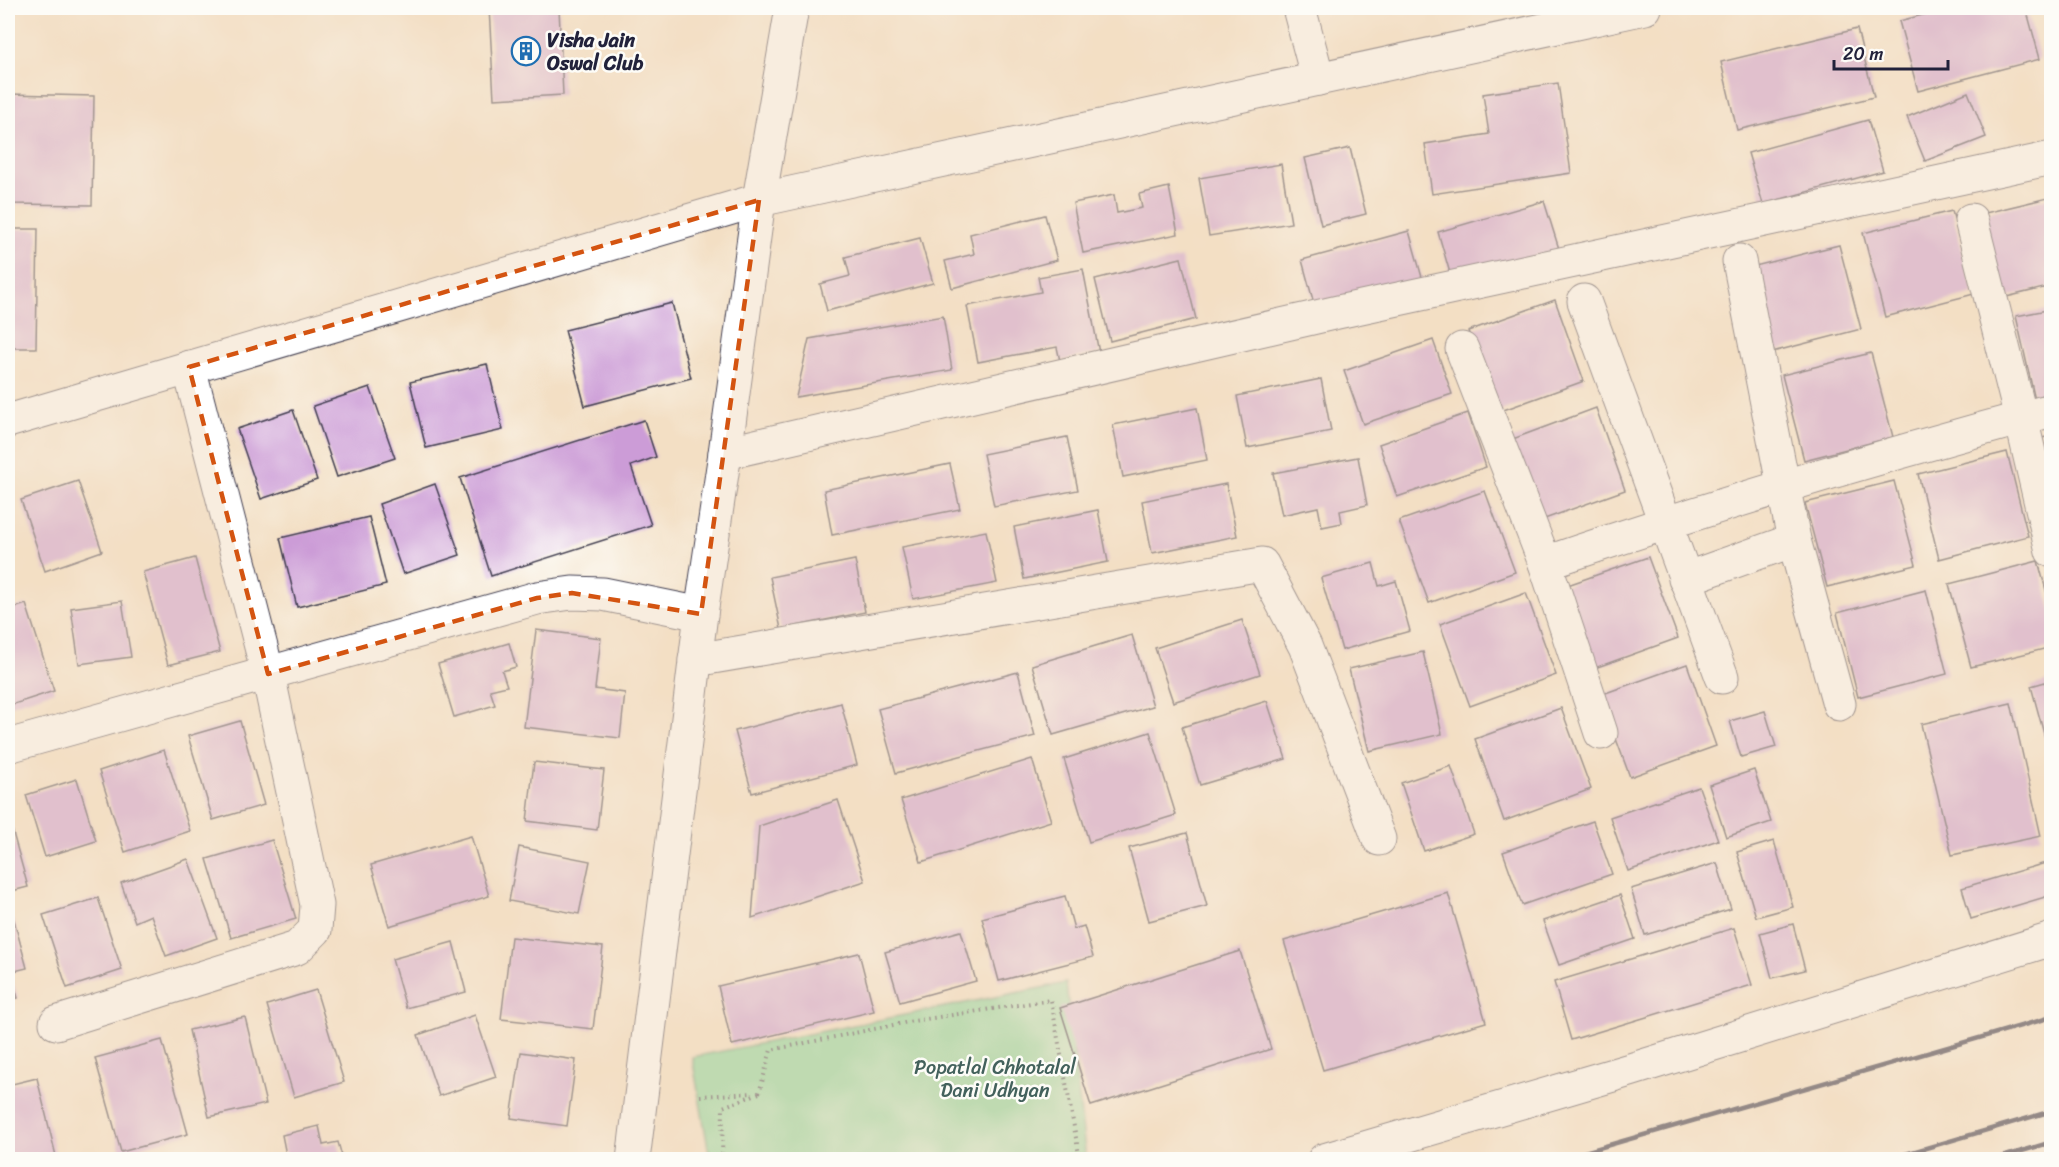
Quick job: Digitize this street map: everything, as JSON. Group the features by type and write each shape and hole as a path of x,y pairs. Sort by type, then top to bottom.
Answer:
{"street":[{"path":"633,1160 701,614 759,200 792,8"},
{"path":"1299,8 1318,79"},
{"path":"8,421 759,200 1645,8"},
{"path":"725,453 1338,312 2052,158"},
{"path":"1971,220 2036,414 2052,551"},
{"path":"1739,261 1794,540 1839,704"},
{"path":"1584,301 1722,677"},
{"path":"1462,349 1545,563 1601,733"},
{"path":"56,1023 297,948 315,930 318,905 268,674 189,367"},
{"path":"1545,563 1784,485 2036,414"},
{"path":"1685,579 1794,540"},
{"path":"695,660 1262,564 1305,646 1379,839"},
{"path":"8,746 537,598 572,593 603,594 701,614"},
{"path":"1324,1160 1630,1070 2052,939"}],"path":[{"path":"759,1093 771,1050 913,1021 1051,1000 1080,1160"},
{"path":"700,1096 759,1093"},
{"path":"722,1160 723,1107 759,1093"}],"highlighted area":[{"path":"759,200 701,614 572,593 537,598 268,674 189,367"}],"green space":[{"name":"Popatlal Chhotalal Dani Udhyan","path":"1066,983 1086,1159 710,1159 692,1057"}],"building":[{"name":"Visha Jain Oswal Club","path":"489,8 559,8 563,95 494,99"},
{"path":"1950,8 2026,8 2040,59 1918,91 1899,21"},
{"path":"1857,29 1874,97 1737,130 1721,62"},
{"path":"1558,83 1571,173 1432,194 1425,144 1489,134 1483,94"},
{"path":"1968,92 1986,137 1925,161 1907,117"},
{"path":"8,94 94,96 92,205 8,204"},
{"path":"1868,120 1883,171 1763,204 1748,153"},
{"path":"1350,148 1366,214 1321,225 1305,158"},
{"path":"1281,164 1291,223 1209,236 1199,178"},
{"path":"1169,187 1178,234 1083,253 1073,203 1114,195 1117,213 1142,208 1139,194"},
{"path":"2052,197 2052,286 2002,298 1981,214"},
{"path":"1544,201 1559,249 1452,280 1438,232"},
{"path":"1952,211 1974,294 1885,317 1863,233"},
{"path":"1045,215 1057,260 952,288 945,261 974,254 970,234"},
{"path":"8,229 38,229 36,348 8,348"},
{"path":"1409,231 1423,281 1316,311 1302,260"},
{"path":"920,238 933,283 827,311 820,284 850,276 845,257"},
{"path":"1839,245 1861,329 1772,352 1751,267"},
{"path":"1181,258 1196,319 1110,341 1095,279"},
{"path":"1083,269 1099,353 1060,361 1057,347 978,362 967,306 1041,292 1038,277"},
{"path":"1555,300 1584,381 1498,412 1468,331"},
{"path":"672,303 691,378 585,406 565,330"},
{"path":"2052,309 2052,396 2035,400 2016,316"},
{"path":"943,316 952,370 796,397 809,339"},
{"path":"1433,340 1452,394 1363,424 1344,371"},
{"path":"1871,353 1893,437 1804,460 1782,375"},
{"path":"487,364 503,430 426,448 410,382"},
{"path":"1321,379 1331,431 1247,448 1237,396"},
{"path":"370,387 395,458 337,477 313,406"},
{"path":"1197,408 1207,460 1123,477 1113,425"},
{"path":"1596,408 1625,490 1539,521 1510,440"},
{"path":"293,410 317,480 261,499 237,429"},
{"path":"1468,413 1486,467 1397,497 1379,444"},
{"path":"644,420 656,457 631,466 651,525 491,576 460,478"},
{"path":"2052,436 2052,482 2041,438"},
{"path":"1067,437 1078,490 994,506 983,454"},
{"path":"2007,452 2028,536 1939,559 1918,474"},
{"path":"1358,457 1367,505 1340,511 1342,523 1322,527 1318,507 1282,515 1273,473"},
{"path":"950,464 960,509 832,535 824,490"},
{"path":"78,481 102,551 45,571 21,500"},
{"path":"1894,481 1916,565 1827,587 1805,503"},
{"path":"435,484 460,555 403,574 379,504"},
{"path":"1226,484 1237,536 1152,553 1142,501"},
{"path":"1485,491 1515,572 1429,603 1399,521"},
{"path":"1098,510 1108,562 1024,579 1014,527"},
{"path":"369,517 386,585 297,607 280,538"},
{"path":"986,531 997,583 913,599 902,547"},
{"path":"1648,557 1678,638 1592,669 1562,587"},
{"path":"195,558 220,652 168,665 143,572"},
{"path":"855,560 865,612 781,629 770,577"},
{"path":"2038,561 2052,612 2052,647 1971,667 1949,584"},
{"path":"1373,563 1379,586 1396,581 1410,631 1342,650 1321,578"},
{"path":"1926,590 1947,674 1858,697 1837,613"},
{"path":"1526,593 1556,675 1470,706 1440,624"},
{"path":"122,601 131,657 79,664 71,608"},
{"path":"26,604 54,691 8,706 8,610"},
{"path":"1242,620 1260,674 1173,702 1155,648"},
{"path":"536,630 601,638 595,689 625,693 620,738 524,727"},
{"path":"1132,635 1153,706 1053,735 1032,665"},
{"path":"509,643 516,667 502,671 507,686 490,690 495,705 454,717 438,664"},
{"path":"1423,652 1442,734 1369,751 1349,669"},
{"path":"1687,664 1716,746 1630,777 1600,695"},
{"path":"1018,672 1035,736 896,773 878,709"},
{"path":"2052,680 2052,760 2051,760 2031,686"},
{"path":"1267,701 1286,759 1200,785 1182,727"},
{"path":"841,703 857,765 752,793 735,731"},
{"path":"2011,703 2041,836 1952,855 1921,724"},
{"path":"1561,708 1591,789 1504,821 1475,739"},
{"path":"1765,711 1776,747 1741,757 1730,721"},
{"path":"240,721 264,805 213,820 188,736"},
{"path":"1150,732 1176,815 1089,842 1064,759"},
{"path":"164,750 190,831 125,852 99,771"},
{"path":"1032,759 1051,821 921,862 901,800"},
{"path":"534,762 604,770 597,830 527,821"},
{"path":"1451,766 1474,834 1424,851 1401,783"},
{"path":"1754,770 1771,822 1726,837 1709,785"},
{"path":"77,779 96,841 45,857 26,795"},
{"path":"1699,787 1718,840 1628,871 1610,817"},
{"path":"838,800 865,881 752,918 759,826"},
{"path":"8,815 28,887 8,892"},
{"path":"1593,821 1612,874 1522,905 1503,852"},
{"path":"1187,833 1207,906 1149,921 1129,848"},
{"path":"471,836 489,896 389,926 371,865"},
{"path":"272,840 296,919 231,938 207,859"},
{"path":"1774,841 1793,907 1756,917 1737,852"},
{"path":"519,847 590,861 579,914 509,901"},
{"path":"188,859 217,938 166,956 151,915 135,922 121,883"},
{"path":"2052,861 2052,895 1971,919 1962,888"},
{"path":"1717,863 1731,909 1645,935 1631,889"},
{"path":"1448,893 1486,1022 1323,1070 1284,941"},
{"path":"1620,895 1635,939 1559,965 1543,921"},
{"path":"1065,896 1074,929 1084,926 1093,957 999,981 982,918"},
{"path":"98,898 122,970 67,988 43,915"},
{"path":"14,920 27,968 10,972 18,998 8,1001 8,922"},
{"path":"1793,924 1805,970 1772,978 1760,933"},
{"path":"1734,928 1752,985 1571,1040 1554,982"},
{"path":"961,931 976,981 900,1002 885,952"},
{"path":"511,937 603,947 593,1029 501,1019"},
{"path":"453,942 466,992 406,1008 392,959"},
{"path":"1240,951 1271,1049 1091,1106 1060,1008"},
{"path":"859,953 874,1011 732,1045 718,986"},
{"path":"316,990 344,1082 294,1097 267,1005"},
{"path":"475,1015 496,1077 439,1096 418,1035"},
{"path":"245,1017 266,1104 209,1117 189,1030"},
{"path":"162,1040 188,1134 121,1152 95,1058"},
{"path":"521,1052 576,1060 567,1126 511,1118"},
{"path":"37,1078 57,1160 8,1160 8,1085"},
{"path":"319,1126 323,1145 338,1142 343,1160 269,1160 286,1155 282,1135"}],"railway":[{"path":"1557,1160 2052,1017"},
{"path":"1885,1160 2052,1111"},
{"path":"1992,1160 2052,1142"}],"place":[{"name":"Visha Jain Oswal Club","path":"526,51"}]}
